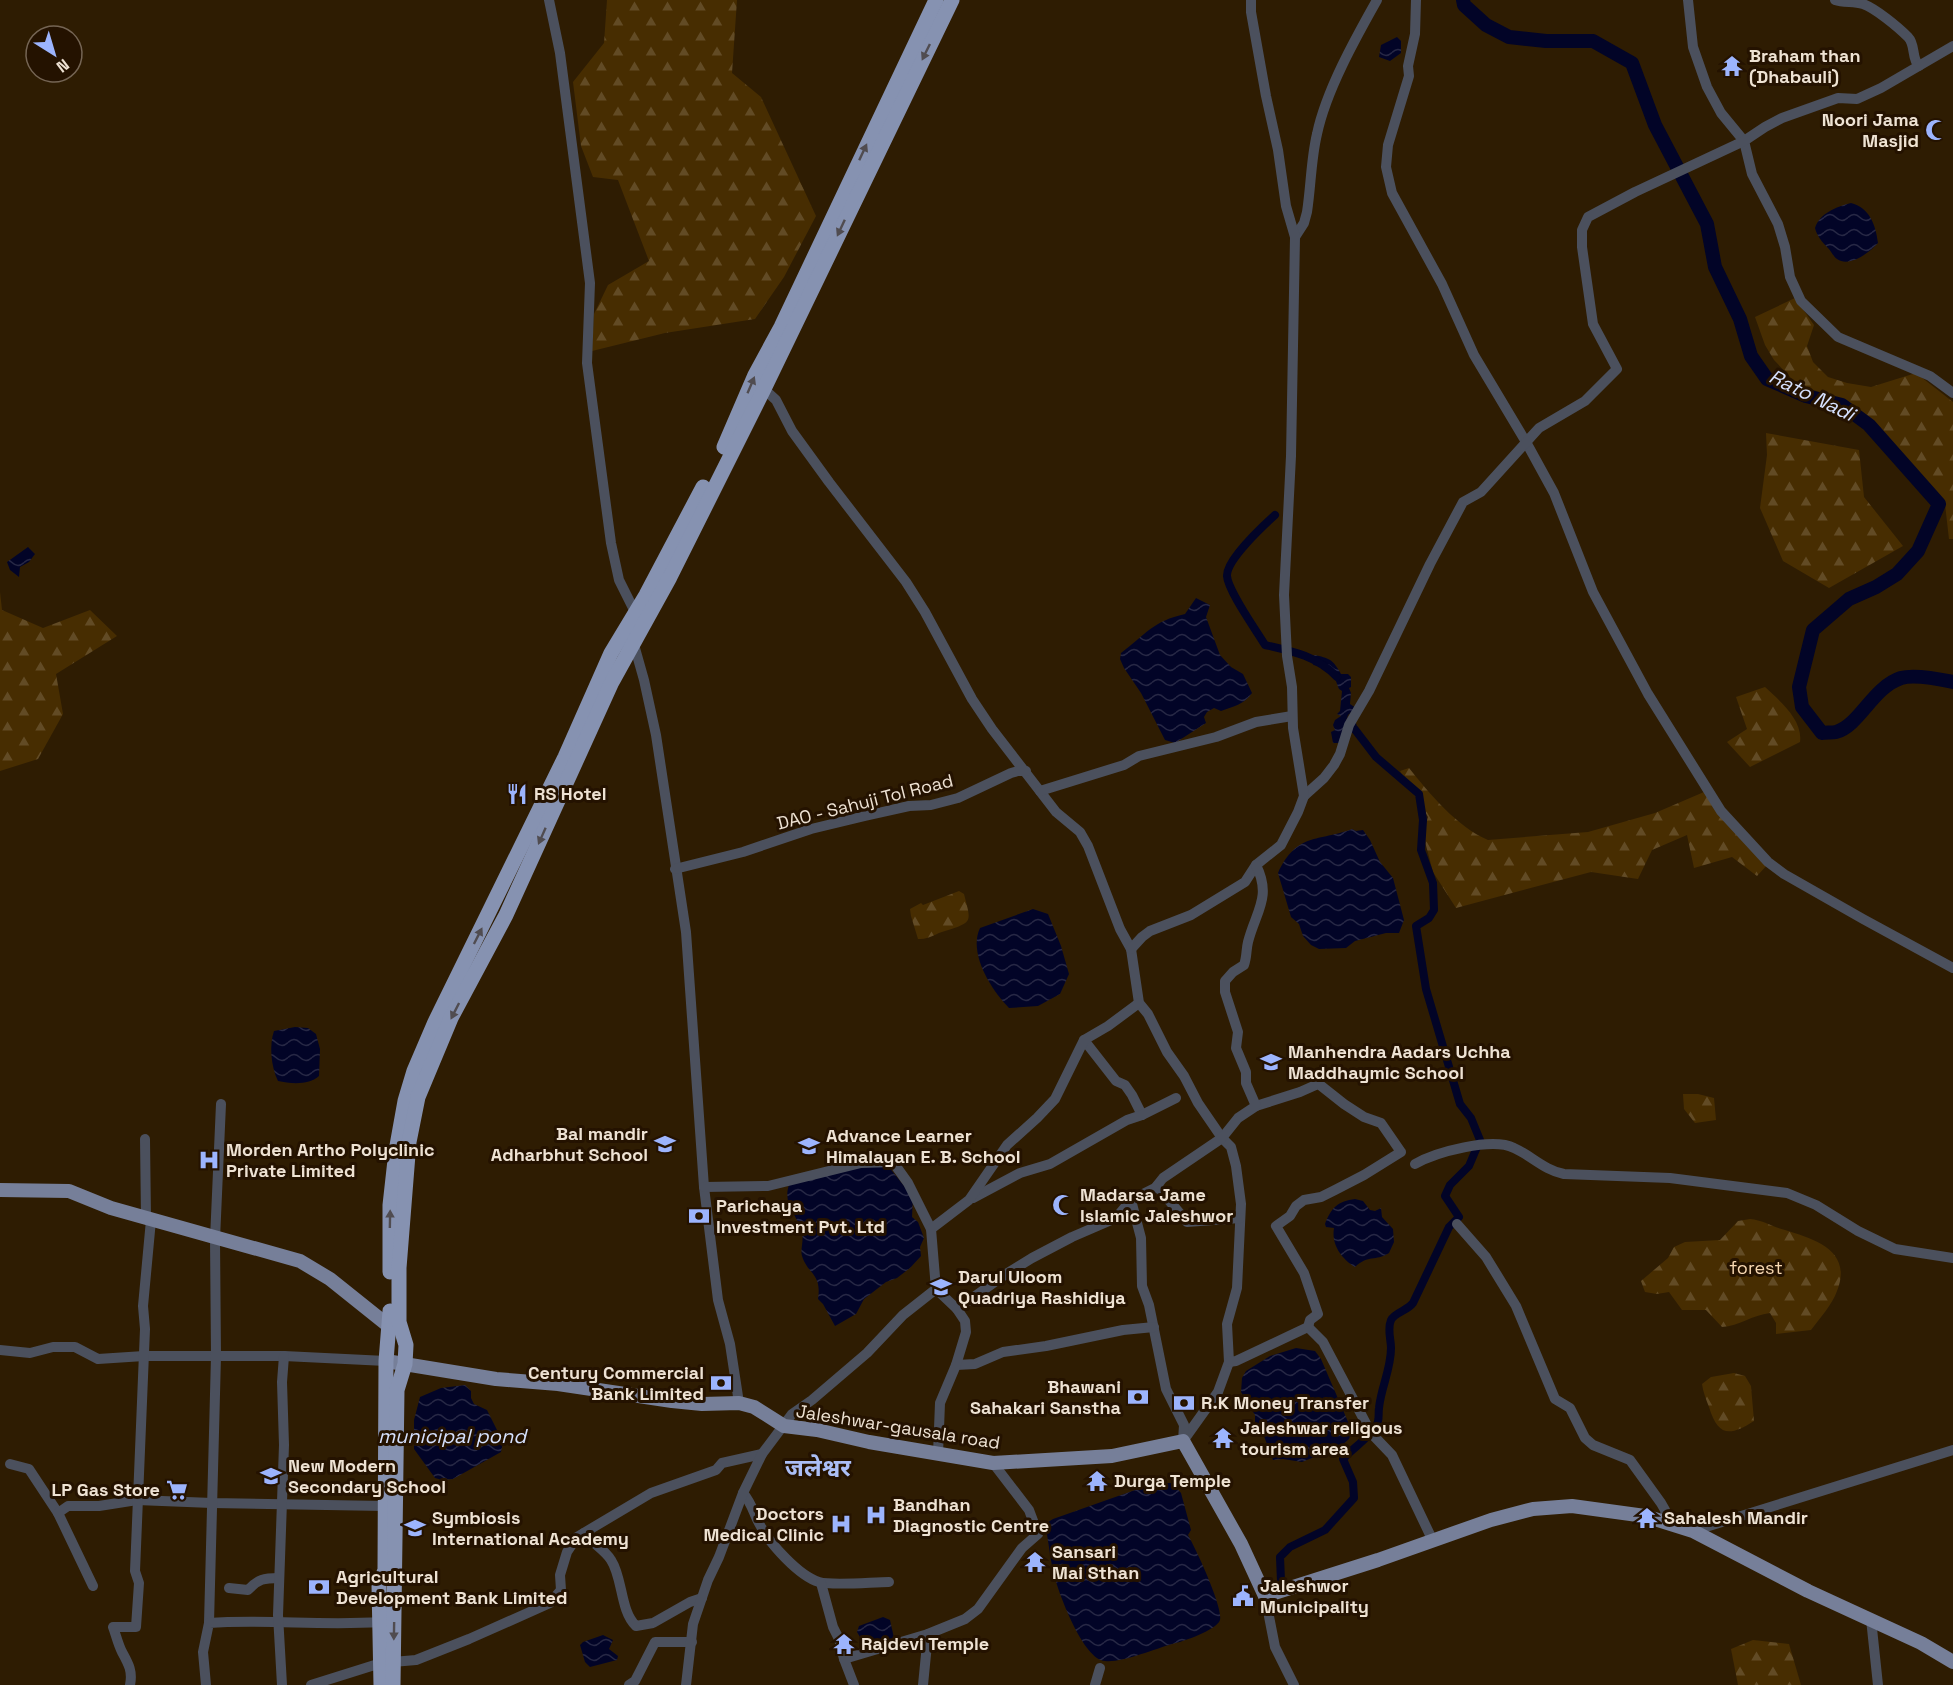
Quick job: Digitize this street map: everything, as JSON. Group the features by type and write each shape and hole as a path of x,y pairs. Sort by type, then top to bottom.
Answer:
{"highway":[{"path":"393,1685 380,1622 379,1585 385,1570 384,1506 386,1361 390,1327 390,1205 402,1121 414,1071 435,1022 565,757 626,649 670,578 764,389 787,329 936,0"},
{"path":"381,1685 387,1663 397,1390 405,1364 406,1345 399,1322 399,1268 409,1142 418,1097 451,1018 506,915 612,682 626,649 635,612 724,448 755,375 787,329 952,0"}],"main road":[{"path":"0,1190 69,1191 111,1208 300,1261 330,1279 390,1327"},
{"name":"Jaleshwar-gausala road","path":"386,1361 496,1379 558,1384 672,1401 702,1404 740,1403 754,1407 784,1426 817,1430 993,1463 1112,1456 1184,1441"},
{"path":"1184,1441 1241,1544 1265,1596 1378,1560 1491,1520 1533,1509 1572,1506 1645,1516 1693,1531 1771,1573 1922,1643 1953,1662"}],"street":[{"path":"549,0 560,52 590,283 587,363 611,543 619,580 635,612"},
{"path":"1251,0 1251,12 1278,150 1286,207 1295,237 1291,456 1284,596 1287,656 1292,687 1292,716 1304,796"},
{"path":"1295,237 1304,223 1307,212 1317,134 1323,111 1355,39 1377,0"},
{"path":"1416,0 1415,34 1408,66 1409,76 1388,146 1386,168 1392,193 1442,284 1474,355 1554,493 1593,592 1624,653 1721,811 1768,862 1784,874 1953,968"},
{"path":"1688,0 1694,47 1707,87 1740,142 1752,174 1778,225 1785,247 1790,277 1801,301 1838,337 1930,376 1953,393"},
{"path":"1835,0 1862,3 1877,14 1890,19 1908,37 1919,66"},
{"path":"1131,949 1150,931 1191,915 1245,882 1256,865 1281,845 1304,796 1324,778 1340,754 1349,725 1369,691 1430,564 1463,502 1480,492 1539,428 1585,401 1617,369 1593,324 1584,273 1582,231 1588,217 1740,142 1782,118 1838,98 1857,99 1881,88 1953,46"},
{"path":"764,389 776,400 792,431 816,465 906,582 926,612 972,699 1056,812 1080,832 1088,846 1120,929 1131,949 1139,1003 1148,1014 1167,1052 1184,1076 1198,1103 1222,1138 1231,1147 1241,1204 1237,1288 1227,1324 1228,1362 1218,1392 1184,1441"},
{"path":"626,649 644,680 656,735 686,932 704,1187 718,1300 730,1344 740,1403"},
{"path":"1040,790 1124,765 1139,756 1216,737 1256,722 1292,716"},
{"name":"DAO - Sahuji Tol Road","path":"675,869 743,852 841,822 909,806 931,805 958,798 1011,773 1026,771"},
{"path":"1256,865 1263,879 1262,906 1248,943 1245,965 1233,972 1225,981 1231,1015 1238,1032 1236,1048 1246,1072 1246,1083 1256,1106"},
{"path":"969,1200 1007,1145 1054,1099 1084,1040 1139,1003"},
{"path":"1084,1040 1116,1081 1125,1085 1142,1115"},
{"path":"957,1309 1032,1258 1116,1218 1131,1200 1157,1186 1163,1178 1222,1138 1238,1118 1256,1106 1318,1084 1364,1117 1381,1123 1401,1152 1321,1197 1304,1200 1296,1206 1290,1216 1276,1226 1304,1273 1318,1314 1310,1320 1308,1328"},
{"path":"932,1229 969,1200 1005,1180 1050,1164 1127,1120 1176,1098"},
{"path":"206,1685 203,1652 209,1623 216,1356 215,1239 220,1104"},
{"path":"130,1685 132,1677 128,1659 123,1653 113,1627 136,1627 139,1583 135,1571 146,1329 143,1306 149,1219 145,1139"},
{"path":"1415,1164 1434,1155 1499,1143 1516,1148 1549,1169 1564,1174 1670,1178 1787,1193 1816,1205 1858,1231 1895,1249 1953,1258"},
{"path":"704,1187 768,1186 861,1163 893,1162 908,1183 932,1229 936,1289 957,1309 965,1322 966,1332 956,1365 940,1403 938,1454"},
{"path":"1157,1186 1187,1222 1240,1218"},
{"path":"1131,1200 1141,1238 1142,1286 1154,1327 1166,1389 1184,1425 1184,1441"},
{"path":"1457,1224 1486,1257 1515,1306 1555,1399 1570,1408 1585,1438 1593,1445 1630,1460 1661,1503 1665,1510 1667,1523"},
{"path":"686,1685 693,1624 743,1493 762,1454 792,1414 867,1353 903,1316 936,1289"},
{"path":"956,1365 975,1364 1003,1352 1046,1346 1123,1330 1154,1327"},
{"path":"1228,1362 1236,1361 1308,1328"},
{"path":"1308,1328 1323,1342 1371,1433 1392,1455 1432,1539"},
{"path":"0,1350 30,1353 53,1347 75,1347 98,1359 144,1356 284,1356 386,1361"},
{"path":"282,1685 278,1622 283,1504 282,1382 284,1356"},
{"path":"1693,1531 1953,1450"},
{"path":"311,1685 387,1663 416,1660 469,1640 550,1603 561,1590 560,1575 567,1552 577,1536 651,1493 716,1470 722,1463 762,1454"},
{"path":"844,1659 928,1634 965,1619 978,1609 1022,1548 1038,1534 1029,1510 993,1463"},
{"path":"10,1464 29,1469 58,1513 93,1587"},
{"path":"743,1493 751,1503 760,1525 780,1552 808,1577 821,1583 889,1582"},
{"path":"58,1513 68,1506 99,1506 137,1500 384,1506"},
{"path":"584,1533 612,1561 630,1620 636,1626 653,1623 702,1598"},
{"path":"229,1588 248,1590 255,1582 264,1578 279,1578"},
{"path":"821,1583 832,1627 839,1639 854,1685"},
{"path":"1265,1596 1275,1647 1294,1685"},
{"path":"1871,1619 1878,1685"},
{"path":"209,1623 244,1620 380,1622"},
{"path":"923,1685 928,1634"},
{"path":"629,1685 635,1681 655,1642 692,1642"},
{"path":"1095,1685 1100,1668"}],"green space":[{"path":"607,0 737,0 732,73 761,97 816,216 784,277 755,319 665,333 592,351 594,314 608,285 649,261 618,180 593,177 581,146 573,82 604,43"},
{"path":"1795,298 1814,325 1807,346 1813,362 1828,377 1871,387 1916,373 1953,402 1953,539 1949,539 1945,504 1875,422 1848,401 1804,387 1791,378 1774,360 1765,345 1755,317"},
{"path":"1766,433 1859,450 1864,497 1903,546 1829,588 1783,561 1760,508 1767,455"},
{"path":"0,592 2,610 43,628 90,610 117,636 56,674 63,714 38,759 0,771"},
{"path":"1765,687 1794,719 1798,726 1800,742 1750,767 1727,742 1747,729 1736,697"},
{"path":"1409,768 1455,818 1465,827 1488,840 1588,832 1655,813 1704,792 1768,864 1757,876 1732,857 1694,868 1687,835 1652,850 1638,879 1591,872 1456,908 1433,872 1423,834 1428,817 1400,771"},
{"path":"959,891 964,894 968,910 969,916 966,923 918,939 910,909 921,903 923,905"},
{"path":"1683,1094 1698,1094 1714,1098 1716,1120 1695,1123 1684,1109"},
{"name":"forest","path":"1750,1219 1808,1238 1828,1249 1835,1256 1840,1266 1841,1277 1837,1291 1811,1330 1776,1334 1776,1323 1770,1313 1722,1327 1706,1310 1682,1310 1669,1292 1657,1294 1645,1292 1641,1281 1668,1258 1674,1247 1685,1242 1720,1240 1738,1221"},
{"path":"1734,1373 1745,1376 1751,1386 1754,1421 1738,1430 1726,1431 1716,1424 1712,1417 1702,1384 1711,1377"},
{"path":"1753,1640 1789,1644 1801,1685 1738,1685 1731,1649"}],"water":[{"path":"1397,37 1401,41 1401,53 1390,61 1379,57 1381,45"},
{"path":"1851,203 1863,208 1867,213 1878,243 1859,258 1848,262 1836,258 1817,234 1815,228 1825,215"},
{"path":"28,547 35,554 29,562 20,567 19,577 10,570 7,562"},
{"path":"1196,598 1210,605 1206,617 1220,655 1231,667 1243,674 1252,693 1246,700 1234,706 1221,711 1214,708 1207,712 1204,717 1206,723 1175,743 1165,740 1141,693 1120,659 1121,653 1157,624 1185,614"},
{"path":"1314,655 1330,660 1341,674 1348,674 1351,677 1350,704 1356,708 1348,715 1339,743 1333,743 1331,732 1335,730 1333,725 1335,720 1341,716 1337,714 1340,711 1342,691 1331,671 1325,667 1313,665 1316,659"},
{"path":"1352,829 1363,830 1380,862 1393,878 1404,920 1399,933 1386,933 1355,941 1346,948 1319,949 1311,945 1303,936 1299,924 1291,917 1278,873 1285,860 1301,844"},
{"path":"1033,909 1048,914 1069,974 1060,994 1038,1006 1009,1008 983,971 977,949 977,938 980,928"},
{"path":"295,1027 308,1028 316,1034 320,1049 319,1076 311,1081 300,1083 278,1081 272,1056 274,1031"},
{"path":"888,1166 913,1197 912,1217 918,1222 924,1238 920,1247 921,1256 897,1278 886,1282 864,1299 856,1314 835,1326 818,1299 818,1284 802,1256 802,1233 789,1204 787,1192 789,1185 861,1167"},
{"path":"1355,1199 1363,1201 1370,1210 1375,1211 1381,1208 1382,1217 1393,1229 1394,1242 1389,1253 1368,1259 1355,1267 1338,1251 1334,1240 1334,1228 1326,1227 1325,1224 1336,1206"},
{"path":"1296,1348 1315,1351 1321,1359 1352,1431 1349,1439 1341,1446 1302,1462 1273,1460 1262,1431 1255,1422 1255,1415 1241,1392 1242,1378 1246,1371 1270,1356"},
{"name":"municipal pond","path":"465,1385 471,1391 474,1404 487,1410 503,1442 501,1452 453,1479 442,1480 435,1478 414,1449 414,1420 420,1397 441,1388"},
{"path":"1155,1483 1172,1483 1181,1493 1191,1530 1188,1535 1213,1591 1220,1620 1213,1628 1191,1638 1129,1658 1105,1661 1097,1658 1089,1650 1067,1612 1053,1572 1045,1524 1053,1519"},
{"path":"883,1617 890,1620 894,1638 872,1649 866,1647 857,1632 859,1626"},
{"path":"603,1635 613,1640 609,1649 618,1656 617,1660 590,1667 585,1662 580,1645"}],"waterway":[{"name":"Rato Nadi","path":"1463,0 1464,5 1486,25 1509,37 1546,41 1593,41 1632,63 1655,125 1707,224 1715,267 1740,319 1751,356 1767,379 1806,396 1842,405 1869,425 1939,504 1918,551 1897,574 1876,587 1849,599 1813,630 1799,687 1802,707 1822,733 1834,732 1852,722 1882,689 1901,678 1934,678 1953,682"},
{"path":"1275,515 1239,552 1228,569 1229,583 1265,645 1313,659 1337,677"},
{"path":"1281,1581 1280,1557 1290,1547 1325,1530 1354,1498 1353,1482 1343,1459 1369,1435 1378,1422 1380,1401 1391,1356 1389,1330 1391,1320 1413,1303 1449,1227 1459,1217 1445,1196 1450,1185 1469,1166 1480,1140 1471,1118 1460,1104 1426,989 1416,926 1429,918 1434,910 1433,883 1421,850 1423,820 1419,794 1376,757 1353,727 1351,720"}],"place":[{"name":"Braham than (Dhabauli)","path":"1732,66"},
{"name":"Noori Jama Masjid","path":"1936,130"},
{"name":"RS Hotel","path":"517,794"},
{"name":"Manhendra Aadars Uchha Maddhaymic School","path":"1271,1062"},
{"name":"Bal mandir Adharbhut School","path":"665,1144"},
{"name":"Advance Learner Himalayan E. B. School","path":"809,1146"},
{"name":"Morden Artho Polyclinic Private Limited","path":"209,1160"},
{"name":"Madarsa Jame Islamic Jaleshwor","path":"1063,1205"},
{"name":"Parichaya Investment Pvt. Ltd","path":"699,1216"},
{"name":"Darul Uloom Quadriya Rashidiya","path":"941,1287"},
{"name":"Century Commercial Bank Limited","path":"721,1383"},
{"name":"Bhawani Sahakari Sanstha","path":"1138,1397"},
{"name":"R.K Money Transfer","path":"1184,1403"},
{"name":"Jaleshwar religous tourism area","path":"1223,1438"},
{"name":"New Modern Secondary School","path":"271,1476"},
{"name":"Durga Temple","path":"1097,1481"},
{"name":"LP Gas Store","path":"177,1490"},
{"name":"Bandhan Diagnostic Centre","path":"876,1515"},
{"name":"Sahalesh Mandir","path":"1647,1518"},
{"name":"Doctors Medical Clinic","path":"841,1524"},
{"name":"Symbiosis International Academy","path":"415,1528"},
{"name":"Sansari Mai Sthan","path":"1035,1562"},
{"name":"Agricultural Development Bank Limited","path":"319,1587"},
{"name":"Jaleshwor Municipality","path":"1243,1596"},
{"name":"Rajdevi Temple","path":"844,1644"}],"district":[{"name":"जलेश्वर","path":"818,1468"}]}
